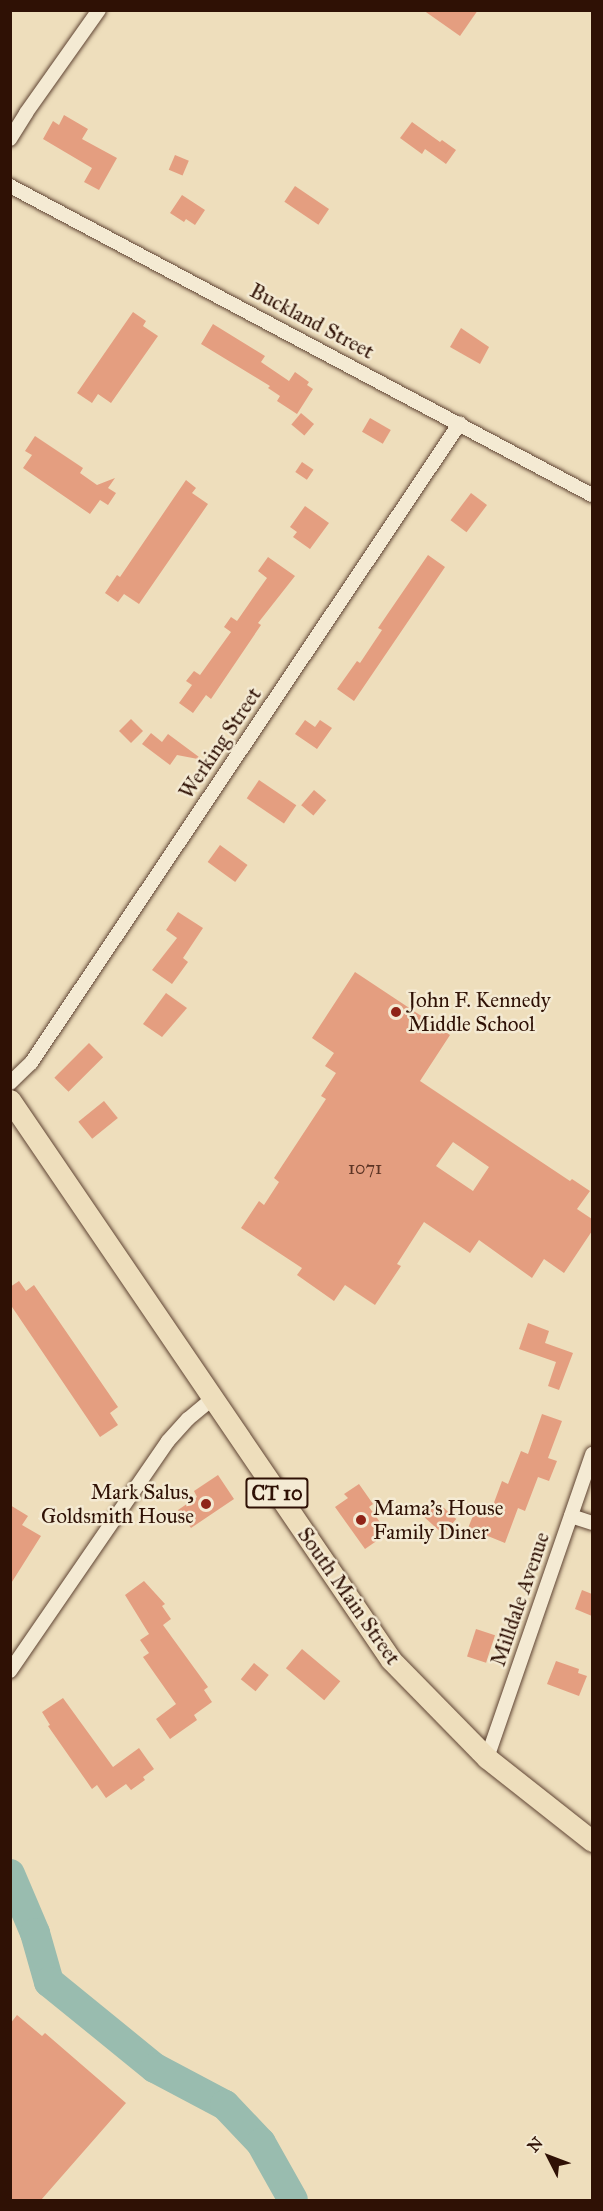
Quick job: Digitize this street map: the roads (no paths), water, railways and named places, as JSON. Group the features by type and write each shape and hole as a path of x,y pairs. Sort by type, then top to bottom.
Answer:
{"highway":[{"name":"South Main Street","path":"10,1100 391,1660 487,1758 592,1841"}],"street":[{"path":"10,139 99,10"},
{"name":"Buckland Street","path":"10,186 592,495"},
{"name":"Werking Street","path":"10,1083 31,1063 460,423"},
{"path":"10,1671 168,1441 188,1419 213,1398"},
{"name":"Milldale Avenue","path":"487,1758 592,1454"},
{"path":"571,1516 592,1523"}],"waterway":[{"path":"10,1874 35,1933 49,1982 155,2068 225,2105 261,2143 293,2200"}],"place":[{"name":"John F. Kennedy Middle School","path":"396,1012"},
{"name":"Mark Salus, Goldsmith House","path":"206,1504"},
{"name":"Mama's House Family Diner","path":"361,1520"}]}
